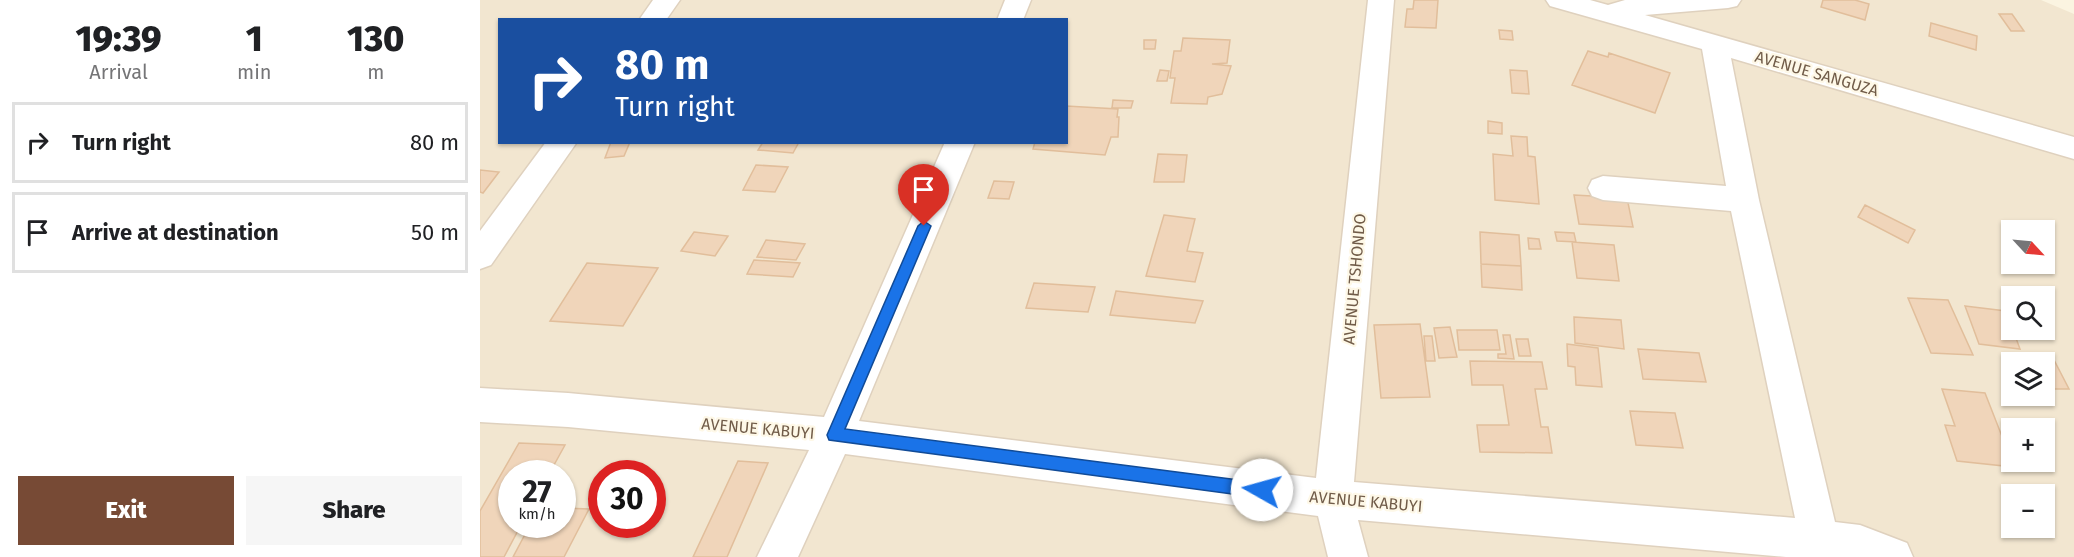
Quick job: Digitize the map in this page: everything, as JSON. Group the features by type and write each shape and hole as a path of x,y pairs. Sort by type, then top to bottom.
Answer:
{"street":[{"path":"653,18 666,0"},
{"path":"1011,18 1018,0"},
{"name":"AVENUE TSHONDO","path":"1348,557 1333,499 1381,0"},
{"name":"AVENUE SANGUZA","path":"1559,0 2074,148"},
{"path":"1596,11 1728,0"},
{"path":"1715,44 1744,200 1819,540"},
{"path":"480,256 562,144"},
{"path":"777,557 835,435 959,144"},
{"path":"1603,188 1744,200"},
{"name":"AVENUE KABUYI","path":"480,405 568,410 835,435 1333,499 1819,540 1860,545 1893,557"}],"shaded area":[{"path":"480,0 2041,0 2074,14 2074,557 480,557"}],"building":[{"path":"1414,0 1438,0 1436,28 1405,27 1407,9 1413,9"},
{"path":"1823,0 1855,0 1869,4 1865,20 1821,7"},
{"path":"1999,14 2012,14 2024,31 2011,31"},
{"path":"1931,23 1977,36 1976,50 1929,36"},
{"path":"1499,30 1512,31 1513,40 1500,39"},
{"path":"1183,38 1230,40 1227,63 1212,64 1231,66 1222,94 1208,97 1207,104 1171,103 1175,78 1170,78 1174,51 1181,51"},
{"path":"1144,40 1156,40 1155,49 1144,49"},
{"path":"1588,51 1608,57 1609,53 1670,73 1655,113 1572,85"},
{"path":"1160,70 1169,71 1167,81 1157,81"},
{"path":"1510,70 1527,71 1529,94 1512,93"},
{"path":"1113,100 1133,101 1131,108 1112,108"},
{"path":"1068,106 1118,109 1118,137 1111,137 1105,155 1033,149 1034,144 1068,144"},
{"path":"1488,121 1502,123 1502,134 1488,133"},
{"path":"1511,136 1527,137 1528,156 1535,157 1539,204 1495,200 1493,154 1513,156"},
{"path":"610,144 629,144 624,156 605,158"},
{"path":"762,144 798,144 793,153 758,150"},
{"path":"1158,154 1187,155 1184,182 1154,182"},
{"path":"756,165 788,167 775,192 743,190"},
{"path":"480,170 499,172 483,193 480,192"},
{"path":"994,181 1014,182 1009,199 988,198"},
{"path":"1574,195 1627,198 1633,227 1579,224"},
{"path":"1865,205 1915,230 1908,243 1858,217"},
{"path":"1164,215 1195,219 1187,251 1203,253 1195,282 1146,276"},
{"path":"694,232 728,236 715,256 681,251"},
{"path":"1480,232 1519,235 1521,266 1481,264"},
{"path":"1555,232 1574,233 1576,242 1557,241"},
{"path":"1528,238 1539,239 1541,249 1529,249"},
{"path":"766,240 805,244 796,260 757,257"},
{"path":"1572,242 1614,245 1619,281 1577,278"},
{"path":"754,260 800,263 793,277 747,274"},
{"path":"587,263 658,268 623,326 550,321"},
{"path":"1481,264 1521,266 1522,290 1482,287"},
{"path":"1034,283 1095,287 1088,312 1026,308"},
{"path":"1116,291 1203,301 1195,323 1110,315"},
{"path":"1908,298 1948,300 1973,355 1931,353"},
{"path":"1965,306 2001,310 2001,340 2017,340 2020,349 1979,344"},
{"path":"1574,317 1621,320 1624,349 1575,343"},
{"path":"1420,324 1430,397 1381,398 1374,325"},
{"path":"1450,327 1457,357 1439,358 1434,328"},
{"path":"1457,330 1497,330 1500,350 1459,350"},
{"path":"1503,335 1510,335 1514,359 1498,358 1498,354 1506,354"},
{"path":"1424,336 1432,336 1435,361 1426,361"},
{"path":"1516,339 1528,339 1531,356 1519,356"},
{"path":"1567,344 1598,348 1602,387 1576,385 1575,367 1568,366"},
{"path":"1638,349 1699,353 1706,382 1643,379"},
{"path":"1470,361 1542,362 1547,389 1535,389 1541,427 1548,427 1552,453 1480,452 1477,425 1509,425 1503,385 1472,385"},
{"path":"2055,362 2069,389 2055,389"},
{"path":"1942,389 1985,393 2001,434 2001,466 1957,461 1945,425 1955,426"},
{"path":"1630,411 1675,413 1683,448 1636,445"},
{"path":"519,443 565,445 557,460 509,460"},
{"path":"738,461 768,463 727,557 693,557"},
{"path":"498,480 498,538 514,538 504,557 480,557 480,511"},
{"path":"576,509 588,509 576,534"},
{"path":"523,538 574,538 564,557 513,557"}],"route":[{"path":"924,226 835,435 1262,490"}]}
